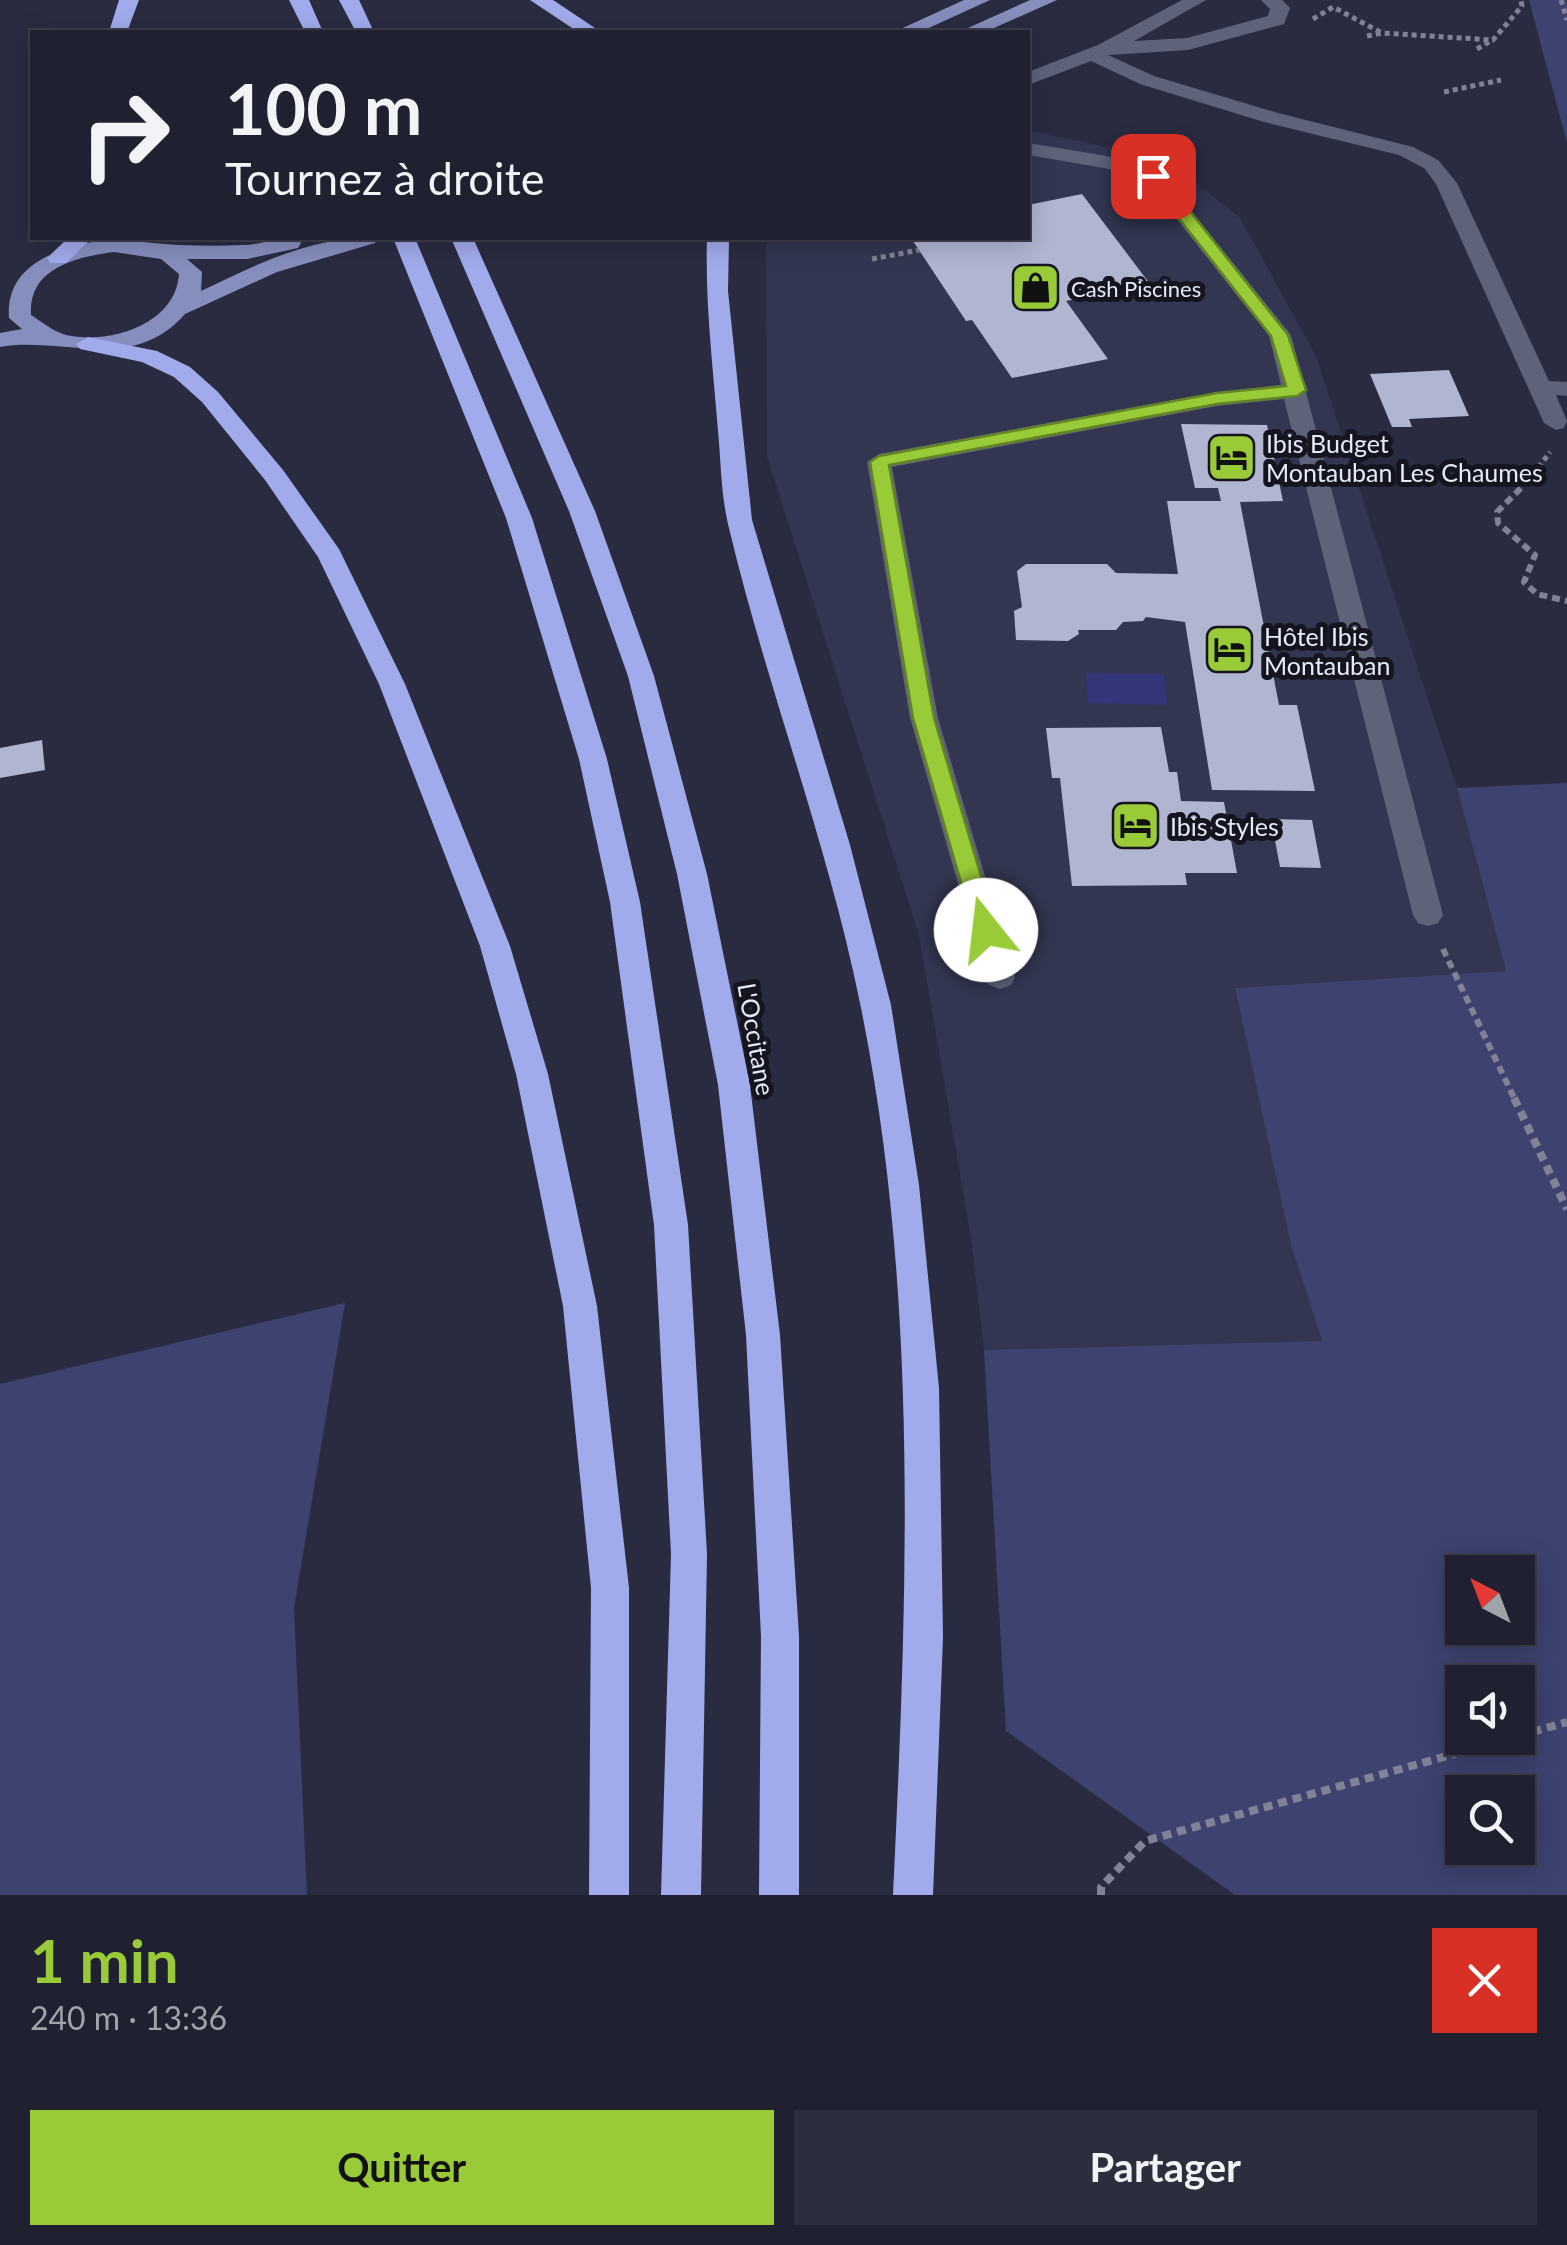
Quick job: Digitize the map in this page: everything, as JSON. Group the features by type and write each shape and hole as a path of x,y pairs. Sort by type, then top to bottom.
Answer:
{"highway":[{"path":"119,30 130,0"},
{"path":"299,0 313,30"},
{"path":"350,0 364,30"},
{"path":"540,0 588,30"},
{"path":"58,258 79,240"},
{"path":"405,240 519,518 594,759 625,902 672,1244 689,1554 681,1895"},
{"path":"718,240 717,291 740,520 836,845 876,1005 903,1185 920,1388 924,1636 913,1895"},
{"name":"L'Occitane","path":"468,249 582,511 641,676 692,874 734,1084 763,1335 780,1636 779,1895"},
{"path":"88,344 148,356 182,372 210,397 274,475 330,555 392,684 495,946 532,1074 580,1306 610,1588 609,1895"}],"main road":[{"path":"909,30 980,0"},
{"path":"974,30 1047,0"},
{"path":"48,338 31,330 20,318 10,296 58,258 114,245 165,252 248,252 299,240"},
{"path":"0,340 29,335 88,344 144,334 168,322 184,307 269,267 360,240"},
{"path":"165,252 182,262 192,276 192,291 184,307"}],"street":[{"path":"1030,78 1099,52 1196,0"},
{"path":"1099,52 1188,44 1276,20 1280,8 1271,0"},
{"path":"1099,52 1147,80 1271,118 1406,151 1431,164 1446,182 1556,423"},
{"path":"1030,149 1106,162 1153,176 1280,335 1428,915"},
{"path":"1540,388 1567,389"},
{"path":"1000,976 924,718 879,462 1217,399 1297,390"}],"path":[{"path":"1477,49 1493,40 1522,6 1521,0"},
{"path":"1562,0 1567,20"},
{"path":"1367,36 1382,32 1493,40"},
{"path":"1444,92 1501,80"},
{"path":"872,259 919,250"},
{"path":"1556,423 1557,442 1497,512 1498,523 1534,554 1524,582 1537,594 1567,601"},
{"path":"1428,915 1465,1002 1567,1209"},
{"path":"1535,1730 1567,1722"},
{"path":"1101,1895 1102,1888 1145,1841 1447,1755"}],"shaded area":[{"path":"1529,0 1567,0 1567,143"},
{"path":"1030,130 1169,161 1240,218 1316,356 1457,788 1506,971 1291,1245 1322,1342 984,1350 971,1238 919,935 767,456 766,240 1030,240"},
{"path":"1086,673 1164,674 1167,705 1088,703"},
{"path":"1567,783 1567,1895 1235,1895 1006,1731 984,1350 1322,1341 1291,1245 1235,988 1506,971 1457,788"},
{"path":"345,1303 294,1608 307,1895 0,1895 0,1384"}],"building":[{"name":"Cash Piscines","path":"1082,194 1150,284 1066,301 1108,359 1012,378 972,320 966,321 912,240 1030,240 1030,205"},
{"path":"1449,370 1469,416 1409,419 1412,427 1392,427 1370,374"},
{"name":"Hôtel Ibis Montauban","path":"1181,424 1267,425 1283,501 1240,502 1279,705 1297,705 1315,791 1212,790 1185,622 1146,617 1143,621 1123,622 1116,630 1078,630 1079,634 1068,641 1016,640 1014,611 1022,607 1017,571 1026,564 1107,564 1116,573 1178,574 1167,501 1221,501 1218,488 1195,488"},
{"path":"1161,727 1169,772 1177,772 1181,801 1224,802 1237,873 1185,873 1187,885 1072,886 1060,778 1052,778 1046,728"},
{"path":"42,740 45,770 0,778 0,748"},
{"path":"1271,819 1312,820 1321,868 1280,867"}],"place":[{"name":"Cash Piscines","path":"1036,288"},
{"name":"Ibis Budget Montauban Les Chaumes","path":"1231,457"},
{"name":"Hôtel Ibis Montauban","path":"1229,650"},
{"name":"Ibis Styles","path":"1135,826"}],"route":[{"path":"986,930 924,718 879,462 1217,399 1297,390 1280,335 1153,176"}]}
